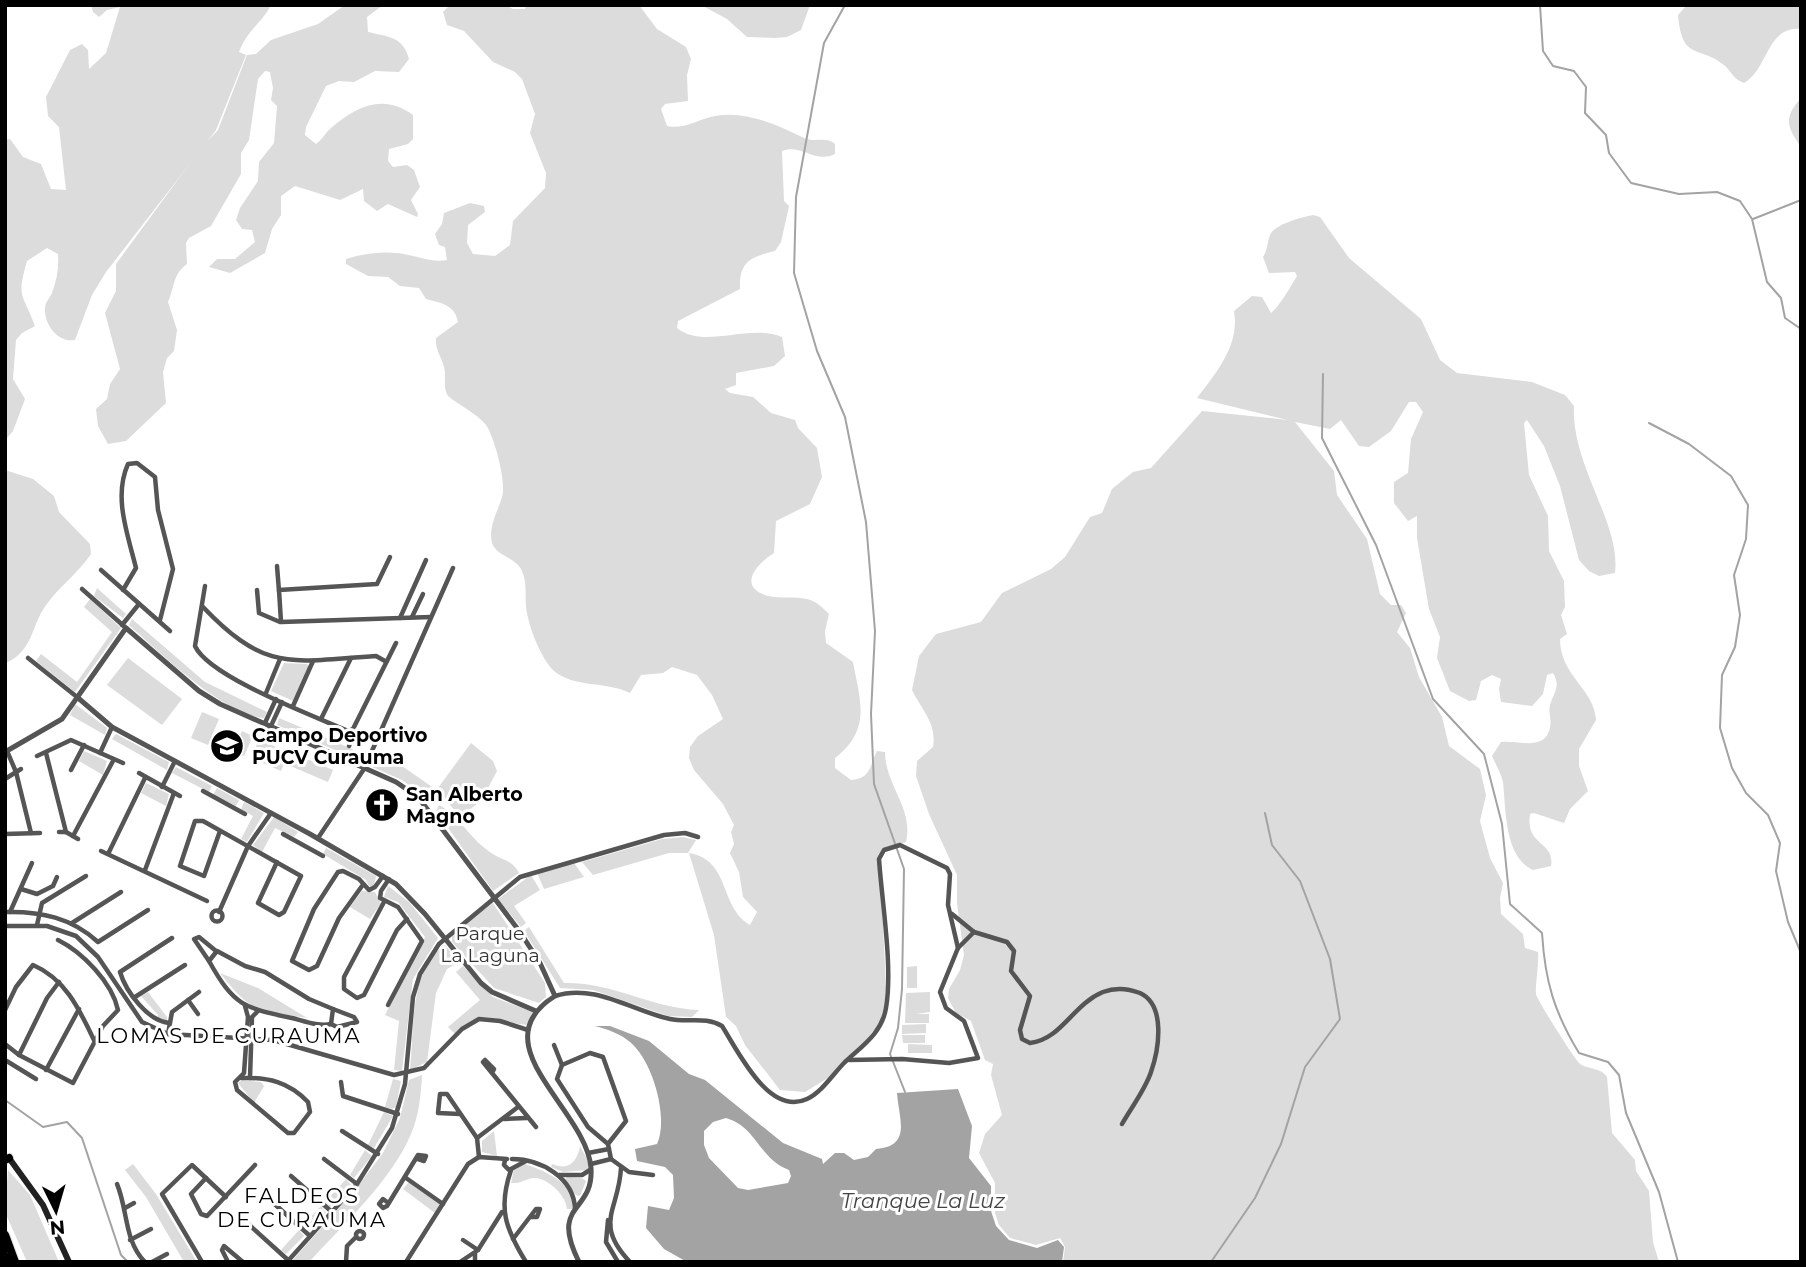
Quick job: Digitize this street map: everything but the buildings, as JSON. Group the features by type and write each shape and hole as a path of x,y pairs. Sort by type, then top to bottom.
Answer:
{"highway":[{"path":"5,1235 15,1262"},
{"path":"5,1256 7,1262"}],"main road":[{"path":"6,1157 43,1205 69,1262"}],"street":[{"path":"123,590 136,568 123,514 121,487 128,464 137,463 155,477 158,510 173,564 160,620"},
{"path":"279,592 281,589 377,584 390,557"},
{"path":"400,618 426,560"},
{"path":"277,566 281,622"},
{"path":"318,838 364,769 453,568"},
{"path":"101,570 170,631"},
{"path":"205,586 195,648 224,673 282,702 351,730"},
{"path":"82,589 199,691 267,726 396,782 418,797 535,954 555,996"},
{"path":"257,590 259,613 281,622 431,617"},
{"path":"412,617 423,594"},
{"path":"31,833 19,770 6,752 62,719 139,604"},
{"path":"203,607 243,645 280,659 313,661 376,656 385,661"},
{"path":"349,746 353,735 351,730 396,643"},
{"path":"28,658 112,727 386,877 406,892 492,992 536,1011"},
{"path":"321,719 352,658"},
{"path":"266,693 280,659"},
{"path":"293,706 313,661"},
{"path":"267,726 276,699"},
{"path":"267,726 282,702"},
{"path":"100,752 112,727"},
{"path":"37,756 71,740 123,764"},
{"path":"71,770 84,745"},
{"path":"46,753 66,832"},
{"path":"59,832 76,837 113,761"},
{"path":"162,786 175,761"},
{"path":"5,779 19,770"},
{"path":"139,773 180,796"},
{"path":"108,852 145,778"},
{"path":"210,794 216,783"},
{"path":"204,791 245,814"},
{"path":"145,870 174,793"},
{"path":"237,809 243,798"},
{"path":"219,912 248,846 271,813"},
{"path":"220,831 204,876 180,866 195,821 203,821 277,862 301,876 280,915 258,903 277,862"},
{"path":"295,841 302,829"},
{"path":"5,834 40,833"},
{"path":"246,1222 287,1261 356,1184 377,1154 398,1114 406,1074 416,984 432,952 444,938 493,897 532,872 664,835 685,833 698,837"},
{"path":"283,834 321,855 327,843"},
{"path":"579,1262 567,1234 569,1221 590,1184 591,1167 588,1153 559,1100 533,1063 528,1048 528,1030 536,1011 546,1001 567,993 593,993 669,1019 712,1020 722,1026 767,1090 783,1101 808,1099 878,1031 886,1008 885,918 879,859 884,850 900,845 947,868 950,874 948,896 958,948"},
{"path":"101,851 207,901"},
{"path":"32,863 8,912 38,913 72,923 98,942 148,910"},
{"path":"343,870 359,879 362,886 339,918 317,967 309,970 292,961 314,909 337,874 343,870"},
{"path":"37,925 42,903 86,876"},
{"path":"21,889 37,894 53,886 57,877"},
{"path":"362,886 372,889 386,877"},
{"path":"386,877 379,894 384,902 398,907 422,941 388,1005"},
{"path":"72,923 121,892"},
{"path":"384,902 344,977 344,989 357,998 363,995 397,930 407,919"},
{"path":"29,913 29,925"},
{"path":"951,913 974,932 1007,943 1014,951 1011,971 1030,996 1020,1030 1022,1039 1030,1043 1053,1037 1069,1015 1101,993 1121,988 1149,998 1156,1011 1158,1035 1151,1073 1122,1124"},
{"path":"5,926 37,925 62,929 88,946 139,1018 149,1027 166,1034 298,1046 379,1071 406,1074 424,1068 462,1028 479,1019 500,1021 528,1030"},
{"path":"846,1062 862,1058 949,1063 978,1058 964,1021 946,1008 940,992 958,948 974,932"},
{"path":"199,937 216,951 265,972 309,999 354,1017 357,1022 337,1027 257,1012 224,986 194,939 199,937"},
{"path":"167,1023 152,1019 120,975 121,970 172,938"},
{"path":"5,1044 19,1055 73,1083 94,1040 114,1016 117,1006 81,954 58,940"},
{"path":"209,961 216,951"},
{"path":"5,1010 16,987 33,965 59,982 79,1009 94,1040"},
{"path":"135,997 185,965"},
{"path":"19,1055 47,998 59,982"},
{"path":"551,985 567,993"},
{"path":"546,1001 551,985"},
{"path":"166,1034 172,1012 200,992"},
{"path":"188,1000 198,1014"},
{"path":"245,1005 249,1028"},
{"path":"46,1070 79,1009"},
{"path":"331,1024 333,1009"},
{"path":"250,1078 247,1061 249,1028 252,1017 257,1012"},
{"path":"554,1045 562,1065 557,1079 588,1127 609,1146 611,1159 621,1168 641,1175 653,1175"},
{"path":"562,1065 590,1053 603,1057 626,1121 609,1146 588,1153"},
{"path":"5,1060 36,1079"},
{"path":"241,1078 287,1084 308,1102 310,1112 294,1133 285,1132 244,1099 234,1086 241,1078 247,1061"},
{"path":"492,1073 536,1127"},
{"path":"341,1082 343,1096 398,1114"},
{"path":"460,1114 438,1113 440,1094 447,1094 477,1138 479,1157"},
{"path":"477,1138 518,1107"},
{"path":"504,1119 528,1118"},
{"path":"342,1131 377,1154"},
{"path":"406,1262 466,1166 479,1157 526,1161 559,1175 582,1175 591,1167 611,1159"},
{"path":"486,1157 509,1167 526,1161"},
{"path":"460,1262 476,1251 503,1211 509,1158"},
{"path":"509,1158 509,1167"},
{"path":"324,1159 356,1184"},
{"path":"387,1202 418,1159"},
{"path":"206,1178 191,1194 201,1214 210,1214 255,1165"},
{"path":"202,1262 162,1194 192,1166 226,1197"},
{"path":"618,1262 606,1242 608,1220 621,1168"},
{"path":"559,1175 573,1195 575,1209"},
{"path":"582,1175 590,1184"},
{"path":"291,1177 332,1212"},
{"path":"406,1178 443,1204"},
{"path":"117,1184 125,1208 130,1240 145,1262"},
{"path":"573,1195 582,1199"},
{"path":"269,1199 310,1236"},
{"path":"125,1208 134,1203"},
{"path":"503,1211 513,1239 526,1262"},
{"path":"513,1239 530,1217"},
{"path":"608,1220 618,1247 630,1262"},
{"path":"130,1240 152,1229"},
{"path":"346,1262 346,1248 356,1237"},
{"path":"215,1252 223,1247 227,1239"},
{"path":"464,1240 476,1251"},
{"path":"223,1247 228,1262"},
{"path":"223,1247 243,1262"},
{"path":"475,1262 476,1251"},
{"path":"152,1262 167,1254"}],"green space":[{"path":"91,5 271,5 242,44 239,52 246,55 216,130 106,272 92,295 75,340 63,339 53,332 45,314 58,269 58,254 47,248 27,261 22,295 35,326 16,340 13,379 25,399 13,431 5,440 5,140 10,139 23,157 41,164 51,189 66,190 59,127 48,116 46,97 70,50 82,44 88,50 89,69 106,53 120,7 107,10 99,17 93,12"},
{"path":"345,5 383,5 367,17 368,32 399,42 409,59 399,72 375,71 354,82 339,81 326,86 306,127 305,135 316,144 341,120 370,105 391,105 413,115 413,139 408,144 389,149 388,161 393,167 407,165 414,170 420,187 411,200 417,217 388,204 377,211 364,201 363,189 340,200 295,186 281,196 281,215 272,229 265,253 230,273 209,267 217,259 235,259 255,242 252,230 242,229 236,220 240,208 258,181 259,162 274,143 277,106 271,100 273,88 270,72 265,71 258,79 249,140 241,153 241,174 211,226 189,238 186,243 187,264 176,277 168,302 177,330 174,351 167,358 163,372 166,403 126,441 108,444 98,426 96,409 107,399 110,384 120,369 105,313 116,291 116,264 204,144 218,130 247,55 256,54 271,40 318,24"},
{"path":"450,5 505,5 513,9 525,9 526,5 639,5 657,29 686,47 691,59 687,75 688,101 665,104 661,109 667,126 686,125 715,116 738,115 772,124 808,139 828,140 835,144 835,154 821,157 795,149 782,151 784,201 789,206 781,242 775,251 753,258 744,266 740,289 678,321 677,328 700,337 769,333 782,337 785,356 774,366 736,373 736,385 725,389 730,393 753,397 771,413 795,420 798,428 817,448 822,477 810,504 776,521 774,553 756,569 751,581 758,592 768,596 810,600 829,614 825,631 826,643 853,662 860,702 859,725 847,747 835,758 835,768 851,780 858,779 869,770 877,751 885,752 889,775 906,818 906,842 889,848 880,857 886,988 883,1018 867,1039 828,1078 805,1092 780,1090 745,1045 736,1026 726,1017 714,935 689,853 702,857 712,865 740,917 750,925 757,912 743,897 739,872 730,853 734,844 731,832 734,825 723,804 694,770 689,758 690,747 698,736 723,719 712,695 697,675 672,667 663,673 641,675 630,693 571,680 554,671 537,644 529,620 522,571 492,543 492,525 503,490 493,439 482,421 446,392 445,371 437,350 436,338 458,322 454,312 447,306 426,299 419,288 400,286 388,277 368,276 346,264 346,259 379,253 447,260 445,247 439,245 435,234 442,224 444,213 470,203 484,206 485,212 468,225 467,243 473,254 495,256 510,245 513,221 545,188 546,173 530,133 535,114 522,79 515,72 493,62 464,31 447,25 443,12"},
{"path":"701,5 810,5 801,30 787,37 775,38 747,37 727,19"},
{"path":"1687,5 1801,5 1801,29 1781,34 1752,77 1744,83 1715,59 1688,46 1680,30 1678,15"},
{"path":"1801,98 1801,147 1790,128 1789,117"},
{"path":"1313,215 1320,217 1349,258 1421,319 1440,360 1457,373 1532,382 1565,395 1574,406 1580,450 1611,534 1615,573 1599,576 1589,571 1579,560 1560,486 1544,446 1527,420 1524,423 1529,475 1548,516 1549,551 1564,581 1565,607 1561,615 1567,634 1560,639 1561,652 1565,663 1590,699 1596,720 1579,749 1579,766 1588,791 1570,809 1564,823 1530,814 1532,832 1551,858 1551,866 1533,870 1516,855 1512,844 1506,818 1503,782 1492,756 1501,742 1530,743 1543,740 1550,724 1550,708 1556,682 1553,673 1547,675 1543,694 1532,706 1501,702 1501,679 1492,675 1481,681 1476,700 1469,701 1450,691 1437,658 1440,637 1429,609 1417,538 1417,516 1408,521 1394,503 1394,482 1408,473 1411,439 1423,412 1416,402 1409,402 1391,431 1369,447 1359,446 1341,420 1330,429 1295,422 1334,471 1337,495 1367,539 1380,594 1391,605 1401,605 1406,613 1397,632 1410,648 1419,677 1442,717 1449,746 1480,769 1486,795 1480,821 1490,858 1503,883 1501,914 1523,934 1525,948 1538,952 1536,994 1563,1041 1579,1063 1607,1077 1612,1133 1635,1160 1636,1171 1649,1191 1653,1242 1659,1262 1063,1262 1065,1247 1060,1238 1036,1245 1010,1238 999,1225 995,1213 995,1183 979,1153 985,1134 1002,1115 991,1075 993,1064 985,1060 971,1021 956,1013 948,998 949,989 960,970 964,955 957,903 957,875 929,814 916,776 917,761 933,747 934,739 928,717 912,690 919,656 936,634 981,622 1002,593 1051,569 1065,557 1090,517 1102,513 1112,489 1133,472 1151,468 1202,411 1288,420 1197,398 1219,368 1230,347 1235,323 1234,311 1252,296 1262,297 1271,313 1297,276 1295,272 1269,273 1263,257 1270,235 1283,224"},
{"path":"5,470 33,479 54,496 59,512 90,544 91,554 46,605 22,652 6,663"},
{"path":"97,588 126,614 123,618 94,596"},
{"path":"90,599 121,628 75,692 36,661 41,654 77,682 112,632 84,607"},
{"path":"132,619 205,682 267,712 264,718 248,714 212,695 129,625"},
{"path":"128,658 182,699 162,725 107,685"},
{"path":"284,663 307,664 309,667 293,701 271,691"},
{"path":"75,704 107,728 105,735 70,715"},
{"path":"202,712 219,719 208,745 191,738"},
{"path":"279,718 366,755 363,762 277,725"},
{"path":"242,731 253,736 244,756 233,752"},
{"path":"116,734 169,762 167,770 112,739"},
{"path":"259,739 289,753 281,771 251,758"},
{"path":"471,743 493,761 497,771 487,790 487,797 459,817 438,788"},
{"path":"84,751 107,761 103,775 79,761"},
{"path":"293,753 333,770 328,782 288,765"},
{"path":"378,762 402,766 435,789 427,799 402,780 372,767"},
{"path":"176,767 212,786 209,792 172,773"},
{"path":"146,783 169,794 166,806 141,793"},
{"path":"217,788 239,800 236,806 213,795"},
{"path":"244,802 264,813 247,842 241,839 253,816 241,809"},
{"path":"439,805 485,848 511,863 519,873 493,891 436,811"},
{"path":"274,817 298,832 294,837 275,828 262,852 253,845"},
{"path":"683,837 696,840 688,853 669,853 593,875 582,862 662,839"},
{"path":"326,848 376,876 374,886 369,886 366,880 323,854"},
{"path":"574,863 584,877 544,889 537,873"},
{"path":"531,875 540,890 514,906 526,923 521,927 498,899"},
{"path":"388,886 409,902 438,938 413,979 402,1071 394,1070 399,1021 385,1015 425,937 398,902 384,897"},
{"path":"362,891 375,892 381,903 370,919 350,907"},
{"name":"Parque La Laguna","path":"493,903 545,983 546,997 539,1003 494,988 452,942 452,934"},
{"path":"529,927 564,983 599,987 664,1005 699,1010 692,1017 668,1016 593,990 560,988 524,931"},
{"path":"445,945 459,962 447,969 436,993 427,1062 410,1070 413,1020 419,985 433,955"},
{"path":"463,966 493,997 533,1012 528,1025 483,1018 465,1025 455,1034 448,1027 480,1000 456,972"},
{"path":"917,966 917,988 907,988 907,967"},
{"path":"220,973 258,988 307,1018 257,1008 240,996"},
{"path":"148,992 167,1020 157,1019 158,1015 141,996"},
{"path":"930,992 930,1012 916,1014 929,1014 929,1023 905,1023 906,993"},
{"path":"926,1024 926,1033 902,1034 902,1025"},
{"path":"902,1035 925,1035 925,1043 903,1043"},
{"path":"908,1044 932,1045 932,1053 908,1053"},
{"path":"422,1075 414,1127 392,1168 365,1202 309,1262 291,1262 355,1190 383,1153 400,1118 409,1080"},
{"path":"393,1079 401,1081 396,1107 392,1109 385,1107"},
{"path":"242,1080 261,1082 264,1086 254,1103 238,1083"},
{"path":"384,1112 393,1116 374,1148 368,1145"},
{"path":"494,1131 497,1156 482,1152 482,1141"},
{"path":"580,1146 588,1161 588,1170 563,1172 551,1167 552,1164 571,1164 577,1157"},
{"path":"365,1150 372,1156 354,1178 350,1175"},
{"path":"133,1164 156,1194 197,1262 184,1262 146,1197 125,1170"},
{"path":"525,1164 558,1179 569,1192 572,1209 567,1209 561,1194 542,1180 533,1178 511,1183 514,1169"},
{"path":"8,1170 30,1195 59,1262 27,1262 5,1212"},
{"path":"567,1177 586,1181 580,1196 576,1195 565,1180"},
{"path":"346,1179 351,1185 330,1207 325,1202"},
{"path":"409,1182 440,1204 435,1213 403,1189"},
{"path":"321,1206 326,1213 307,1230 302,1226"},
{"path":"299,1230 304,1236 286,1254 281,1250"}],"water":[{"name":"Tranque La Luz","path":"595,1026 610,1026 649,1041 689,1074 705,1080 783,1143 822,1159 823,1164 835,1153 844,1153 854,1160 868,1157 876,1149 895,1143 901,1130 897,1093 958,1089 972,1126 969,1158 991,1186 991,1211 996,1226 1009,1240 1037,1248 1058,1240 1064,1247 1062,1262 687,1262 664,1249 646,1228 648,1206 669,1210 674,1198 673,1175 665,1167 637,1161 635,1149 657,1144 660,1133 660,1105 652,1076 646,1062 630,1042 618,1034","holes":["726,1118 745,1128 771,1158 789,1170 791,1176 788,1183 748,1190 738,1188 709,1158 704,1145 704,1131 713,1122"]}],"waterway":[{"path":"845,5 824,43 796,197 794,273 817,351 845,417 866,522 875,631 871,714 874,784 904,869 902,989 898,1028 890,1054 905,1092"},
{"path":"1540,5 1543,51 1553,66 1574,71 1586,87 1585,113 1606,135 1609,153 1631,183 1679,194 1717,192 1740,201 1752,219 1767,282 1781,298 1785,318 1801,329"},
{"path":"1753,219 1801,200"},
{"path":"1323,374 1322,438 1376,545 1433,699 1484,754 1502,824 1510,904 1542,933 1552,996 1579,1053 1608,1062 1619,1075 1626,1113 1659,1192 1678,1262"},
{"path":"1649,423 1689,444 1731,476 1748,505 1746,539 1734,575 1740,615 1735,647 1722,675 1720,728 1732,768 1746,793 1768,815 1780,843 1776,871 1788,922 1801,953"},
{"path":"1211,1262 1255,1198 1281,1144 1305,1067 1340,1019 1330,959 1300,881 1272,845 1265,813"},
{"path":"5,1100 43,1127 67,1122 82,1138 121,1255 128,1262"}],"place":[{"name":"Campo Deportivo PUCV Curauma","path":"227,746"},
{"name":"San Alberto Magno","path":"382,805"}],"district":[{"name":"LOMAS DE CURAUMA","path":"229,1036"},
{"name":"FALDEOS DE CURAUMA","path":"302,1208"}]}
